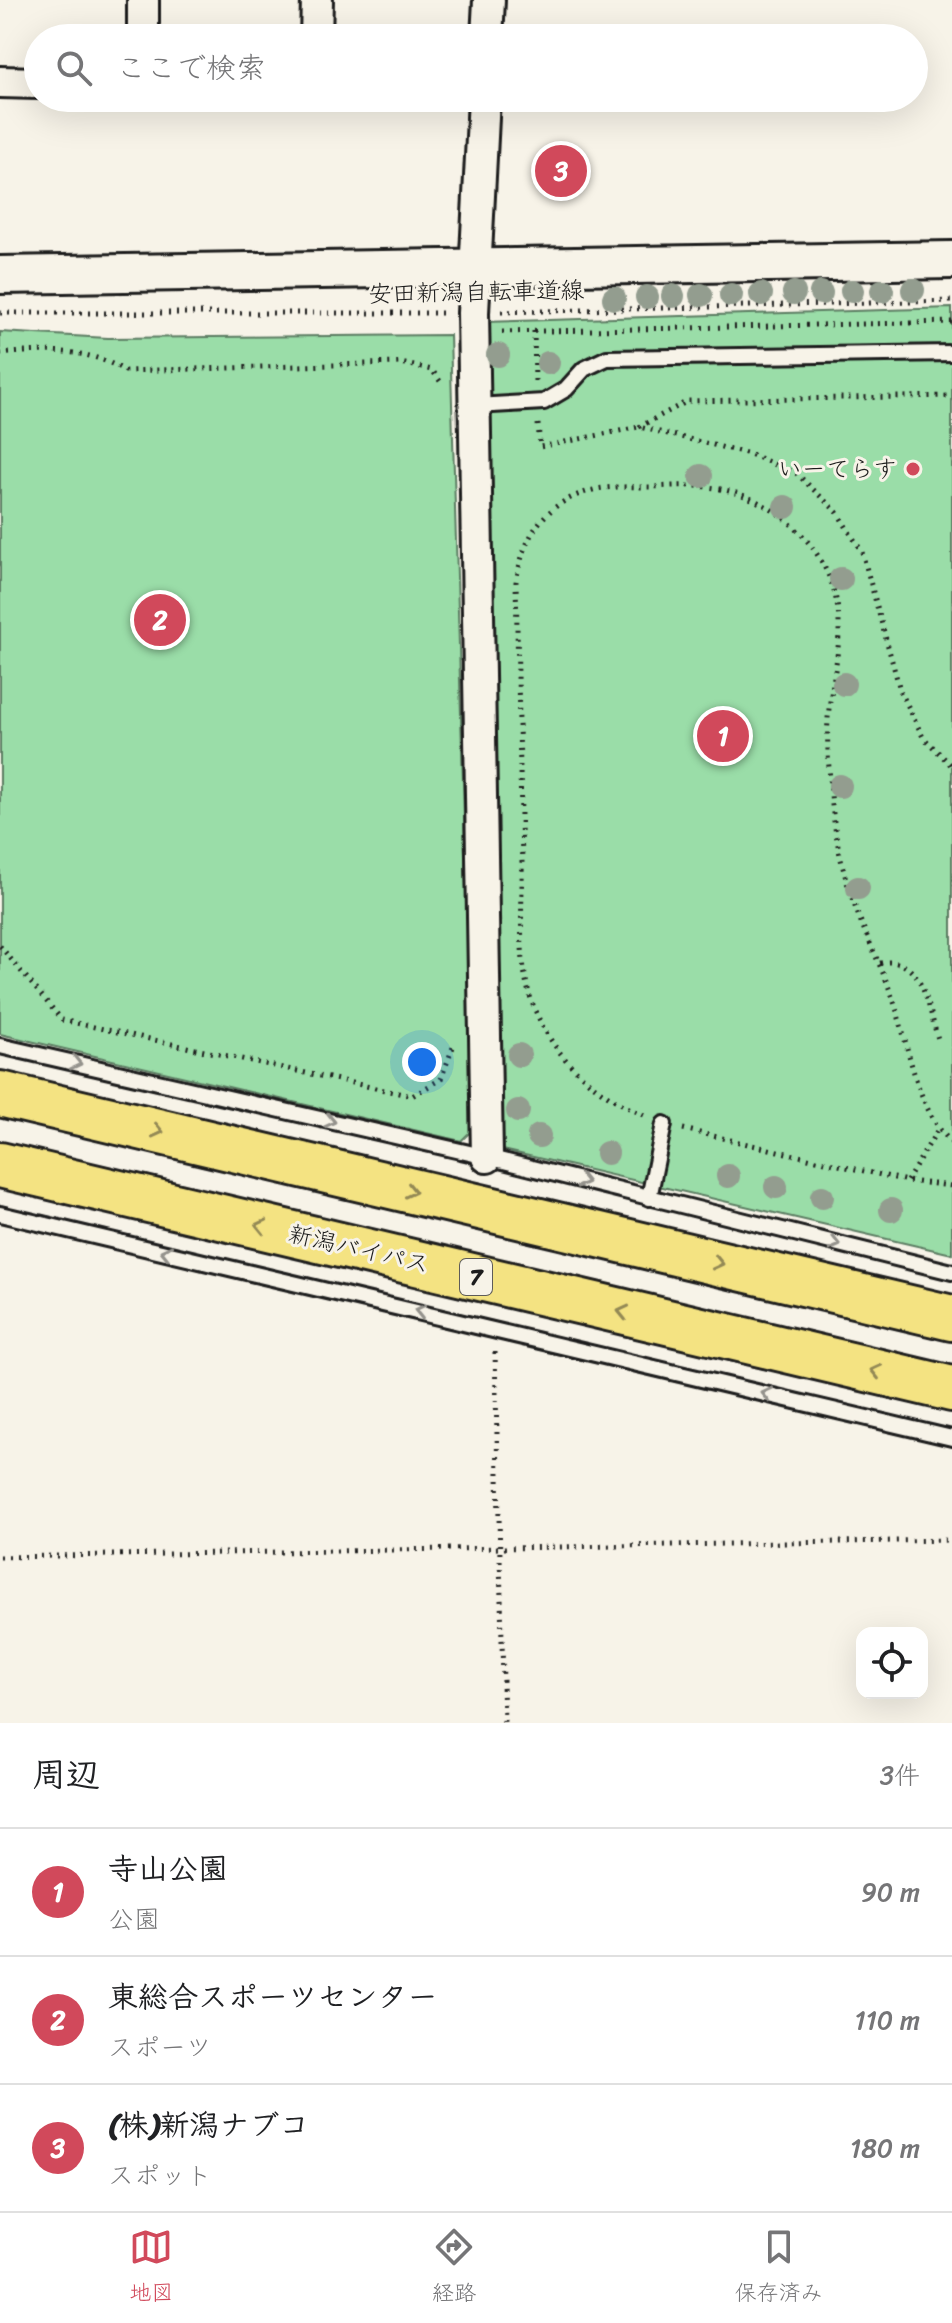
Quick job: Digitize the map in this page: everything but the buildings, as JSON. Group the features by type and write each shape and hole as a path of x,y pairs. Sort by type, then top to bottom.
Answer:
{"highway":[{"path":"0,1094 952,1318"},
{"name":"新潟バイパス","path":"0,1165 952,1389"}],"street":[{"path":"143,0 143,24"},
{"path":"316,24 317,0"},
{"path":"488,24 489,0"},
{"path":"0,82 24,83"},
{"path":"483,112 473,323 487,1157"},
{"path":"0,275 952,260"}],"lane":[{"path":"475,406 536,403 566,389 584,369 607,358 952,353"},
{"path":"0,1046 487,1157 952,1272"},
{"path":"649,1198 664,1124"},
{"path":"0,1214 952,1438"}],"path":[{"name":"安田新潟自転車道線","path":"0,313 473,323 622,306 952,301"},
{"path":"473,323 534,331 952,322"},
{"path":"534,331 540,447 639,427 688,401 952,396"},
{"path":"0,354 72,351 111,362 125,371 401,363 432,370 440,379 441,395"},
{"path":"639,427 750,454 797,474 837,512 866,563 900,690 923,737 952,766"},
{"path":"952,1143 938,1129 919,1087 880,963 851,896 837,844 830,781 828,717 839,620 832,584 819,555 800,531 774,510 740,495 708,487 603,488 575,495 548,511 527,542 516,582 523,935 529,994 546,1034 577,1075 615,1103 664,1124 907,1181 952,1186"},
{"path":"0,946 62,1020 412,1096 441,1079 453,1049 452,1033"},
{"path":"880,963 891,960 904,964 920,979 938,1039"},
{"path":"907,1181 938,1129"},
{"path":"496,1329 504,1723"},
{"path":"0,1557 952,1540"}],"green space":[{"path":"952,308 952,1254 503,1150 484,322"},
{"path":"0,332 108,338 450,335 473,1129 461,1141 0,1034"}],"place":[{"name":"(株)新潟ナブコ","path":"561,171"},
{"name":"いーてらす","path":"913,469"},
{"name":"東総合スポーツセンター","path":"160,620"},
{"name":"寺山公園","path":"723,736"}]}
